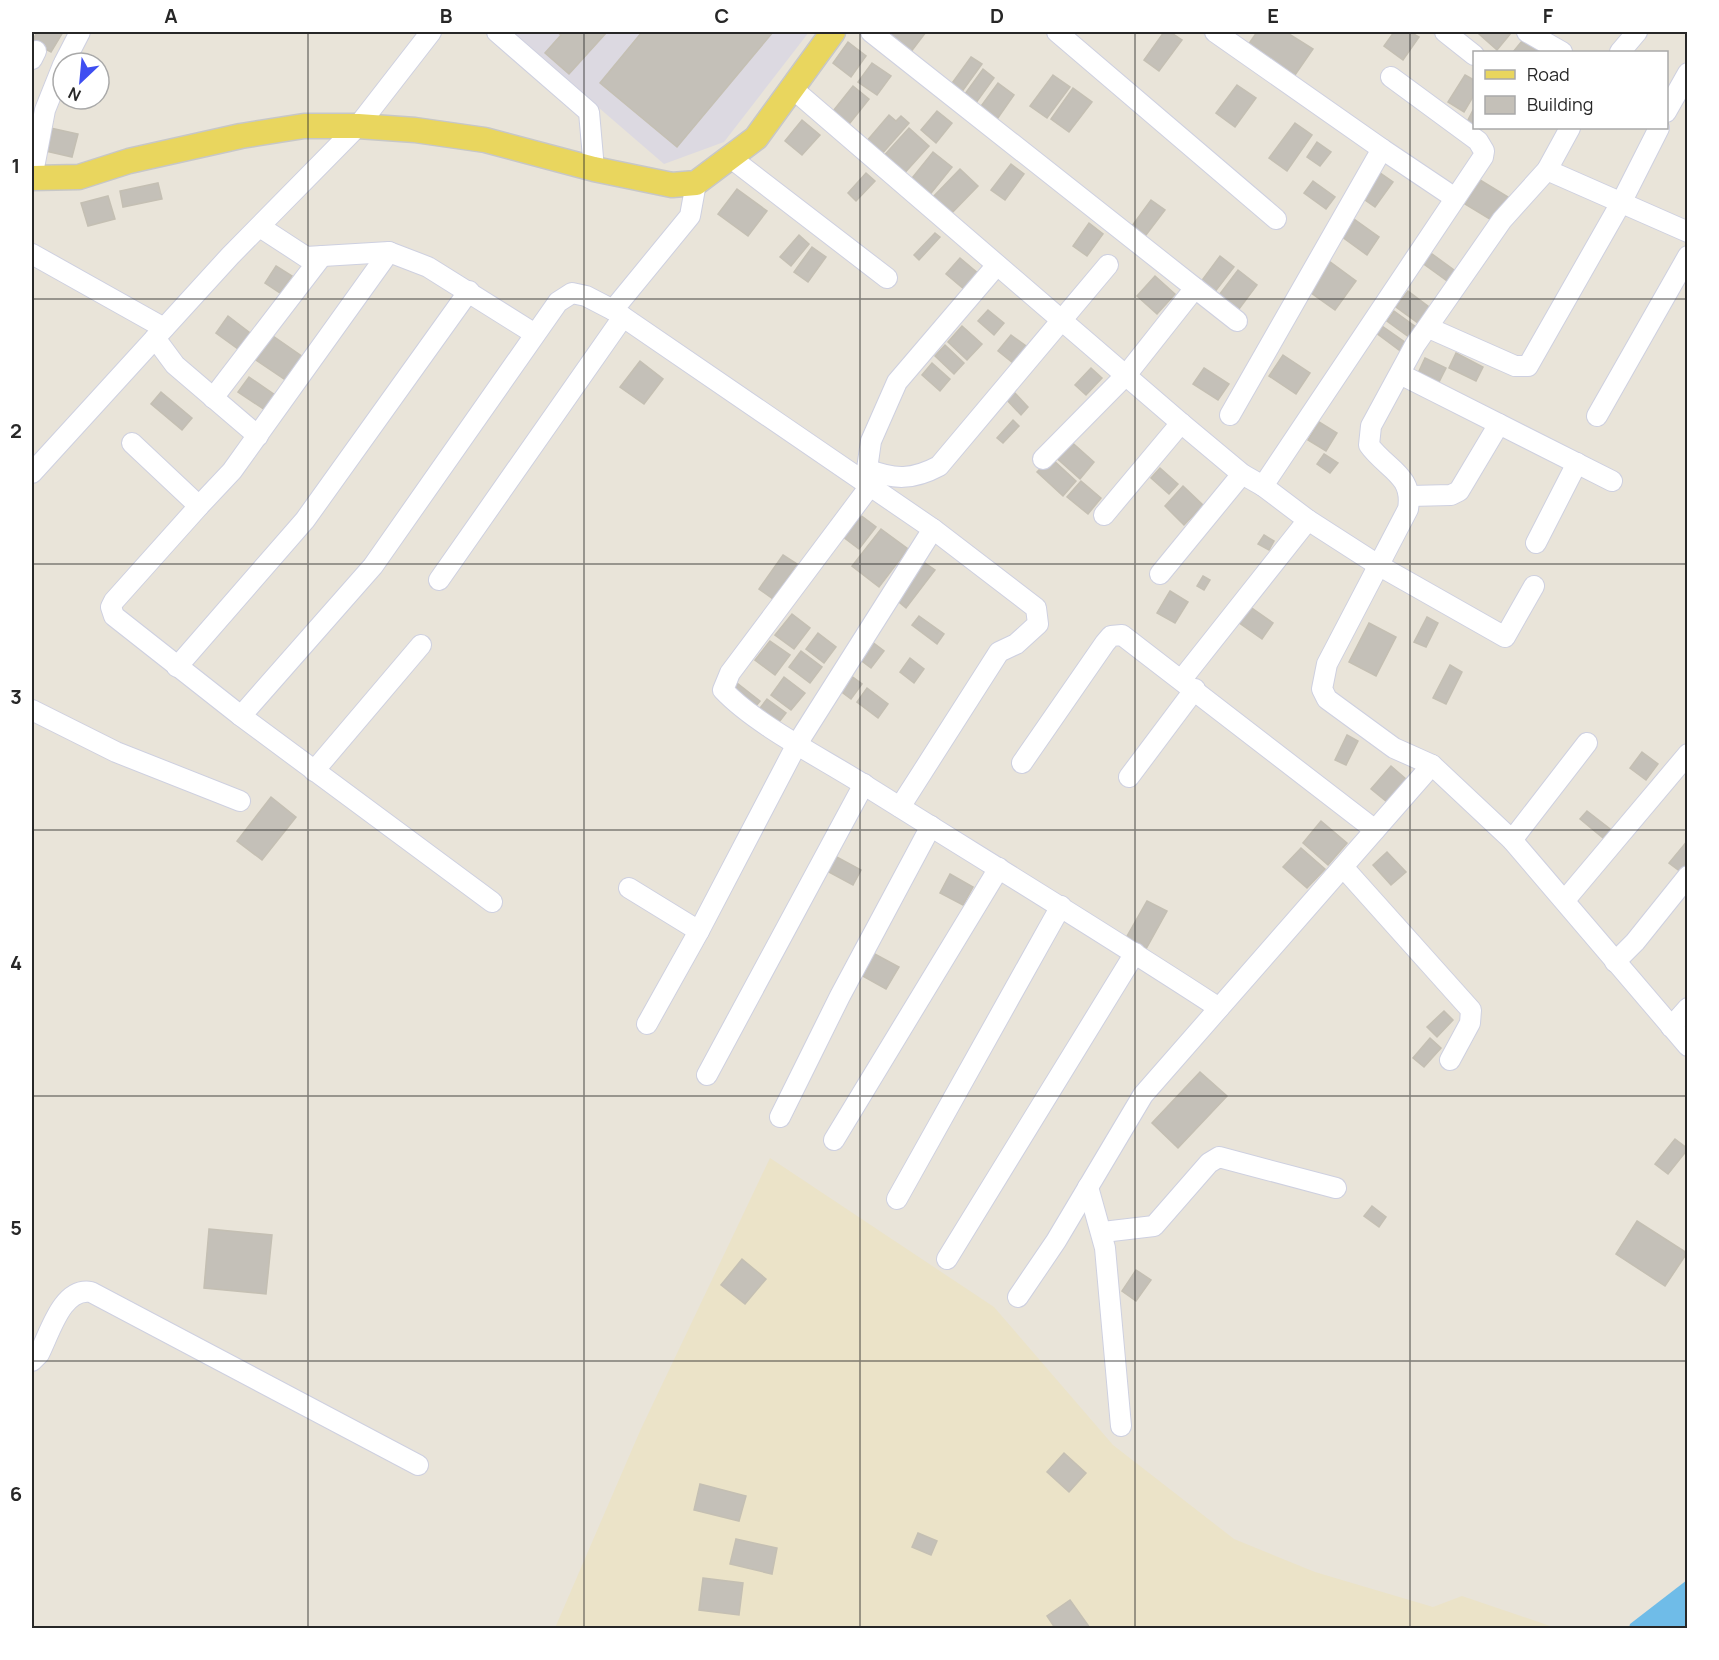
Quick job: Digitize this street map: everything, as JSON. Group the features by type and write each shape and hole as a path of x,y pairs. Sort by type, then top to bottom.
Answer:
{"main road":[{"path":"32,178 79,177 129,161 242,136 304,126 358,126 415,130 485,140 594,169 672,185 696,183 756,138 833,32"}],"street":[{"path":"70,51 80,32"},
{"path":"32,473 159,333 358,126 431,32"},
{"path":"497,32 590,112 594,169"},
{"path":"871,32 1237,321"},
{"path":"1057,32 1276,219"},
{"path":"1215,32 1455,198"},
{"path":"1445,32 1473,54"},
{"path":"1527,32 1560,51"},
{"path":"1668,107 1681,76"},
{"path":"1263,486 1483,157 1482,146 1391,77"},
{"path":"793,89 1127,374 1181,423 1242,474 1263,486 1308,520 1378,565 1505,637 1534,586"},
{"path":"32,178 45,110 51,95"},
{"path":"1568,129 1547,170 1502,220 1430,328 1415,345 1371,426 1369,445 1378,458 1404,479 1410,496 1408,509 1326,664 1322,689 1327,699 1394,748 1432,765 1512,840 1688,1046"},
{"path":"1430,328 1515,366 1528,366 1622,201 1658,129"},
{"path":"1230,415 1382,149"},
{"path":"731,158 887,278"},
{"path":"1547,170 1622,201 1688,232"},
{"path":"439,580 618,314 690,216 696,183"},
{"path":"260,227 306,256 389,252 428,267 535,334"},
{"path":"389,252 232,471 111,607 119,621 177,667 492,902"},
{"path":"32,254 159,333 175,365 258,435"},
{"path":"213,398 322,256"},
{"path":"1597,416 1688,256"},
{"path":"997,265 897,382 871,441 866,478 724,684 723,690 734,702 797,744 1135,952 1219,1008"},
{"path":"866,478 907,478 923,475 939,466 1108,265"},
{"path":"1043,459 1127,374 1195,288"},
{"path":"177,667 305,520 469,291"},
{"path":"241,716 373,566 558,302 572,293 586,296 618,314 866,478 1036,608 1038,624 1016,644 999,652 900,807"},
{"path":"1400,374 1612,481"},
{"path":"1104,515 1181,423"},
{"path":"1410,496 1450,495 1459,491 1499,424"},
{"path":"132,443 199,506"},
{"path":"1536,543 1577,463"},
{"path":"1160,574 1242,474"},
{"path":"1130,777 1189,684 1308,520"},
{"path":"647,1024 699,931 797,744 933,529"},
{"path":"1022,763 1111,636 1122,635 1189,684 1375,831"},
{"path":"314,771 421,645"},
{"path":"32,710 116,752 240,801"},
{"path":"1512,840 1587,742"},
{"path":"1565,900 1688,754"},
{"path":"1018,1297 1143,1095 1432,765"},
{"path":"707,1075 864,784"},
{"path":"780,1117 840,996 931,826"},
{"path":"1343,867 1471,1010 1470,1023 1450,1060"},
{"path":"834,1140 999,868"},
{"path":"1615,962 1635,942 1688,876"},
{"path":"628,888 699,931"},
{"path":"897,1199 1060,906"},
{"path":"947,1259 1135,952"},
{"path":"1671,1027 1688,1008"},
{"path":"1103,1232 1154,1226 1209,1163 1219,1157 1336,1188"},
{"path":"1088,1187 1103,1232 1121,1426"},
{"path":"32,1361 39,1354 68,1298 82,1290 91,1292 418,1465"}],"shaded area":[{"path":"511,32 809,32 724,142 664,164"},
{"path":"770,1158 994,1307 1113,1445 1234,1539 1315,1572 1433,1607 1462,1596 1556,1628 555,1628 640,1431"}],"water":[{"path":"1687,1580 1687,1628 1629,1628 1630,1624"}],"building":[{"path":"37,32 63,32 51,52 32,42"},
{"path":"557,32 607,32 569,74 545,53 561,35"},
{"path":"642,32 773,32 677,147 600,83"},
{"path":"893,32 926,32 907,57 886,41"},
{"path":"1164,32 1170,32 1182,40 1159,71 1144,60"},
{"path":"1257,32 1286,32 1313,49 1295,75 1248,45"},
{"path":"1394,32 1410,32 1419,37 1403,60 1384,46"},
{"path":"1481,32 1511,33 1497,50 1479,34"},
{"path":"1527,35 1544,51 1514,51"},
{"path":"848,42 866,56 851,77 833,63"},
{"path":"971,57 982,64 961,93 950,86"},
{"path":"872,63 891,76 877,95 858,82"},
{"path":"983,69 994,78 973,107 962,98"},
{"path":"1053,75 1070,87 1047,118 1030,106"},
{"path":"1465,75 1473,79 1473,97 1464,112 1448,102"},
{"path":"998,83 1014,95 993,125 976,113"},
{"path":"1237,85 1256,98 1235,127 1216,113"},
{"path":"853,86 869,99 846,128 830,115"},
{"path":"1073,88 1092,102 1069,132 1051,119"},
{"path":"1473,110 1473,125 1467,122"},
{"path":"937,111 952,123 936,143 921,130"},
{"path":"889,115 896,121 901,116 909,123 881,155 866,142"},
{"path":"802,120 820,135 802,155 785,141"},
{"path":"1295,123 1312,135 1287,171 1269,158"},
{"path":"46,127 78,134 72,157 41,150"},
{"path":"909,128 929,146 901,177 881,159"},
{"path":"1317,142 1331,152 1320,166 1307,157"},
{"path":"933,152 952,167 928,197 909,182"},
{"path":"1011,164 1024,174 1005,200 991,190"},
{"path":"960,169 978,186 949,216 931,199"},
{"path":"1376,170 1393,182 1375,207 1358,195"},
{"path":"866,173 875,181 856,201 848,193"},
{"path":"1480,180 1508,197 1493,221 1465,204"},
{"path":"1313,181 1335,197 1326,209 1304,193"},
{"path":"158,183 162,199 123,207 120,191"},
{"path":"737,189 767,211 748,236 718,214"},
{"path":"108,196 115,219 88,226 81,203"},
{"path":"1151,200 1165,210 1146,235 1140,231 1137,236 1129,230"},
{"path":"1347,214 1379,237 1367,255 1334,231"},
{"path":"1089,223 1103,234 1087,256 1073,246"},
{"path":"935,233 940,237 919,260 914,255"},
{"path":"799,235 809,244 791,266 780,257"},
{"path":"812,247 826,257 808,282 794,272"},
{"path":"1428,251 1458,273 1450,283 1421,262"},
{"path":"1220,256 1234,267 1214,293 1200,283"},
{"path":"960,258 979,274 965,290 946,274"},
{"path":"1329,261 1356,281 1335,310 1307,290"},
{"path":"276,266 292,276 280,293 265,283"},
{"path":"1238,270 1257,285 1236,313 1216,299"},
{"path":"1155,276 1175,294 1157,314 1137,296"},
{"path":"1408,291 1433,310 1422,326 1396,307"},
{"path":"988,310 1004,323 994,335 978,321"},
{"path":"1394,311 1420,330 1413,340 1387,321"},
{"path":"228,316 250,333 238,349 216,333"},
{"path":"962,326 982,344 967,360 948,342"},
{"path":"1382,326 1409,345 1403,353 1376,333"},
{"path":"1011,335 1026,346 1013,363 998,351"},
{"path":"273,336 303,357 287,381 256,360"},
{"path":"945,345 964,363 954,374 935,356"},
{"path":"1456,353 1483,367 1476,381 1449,368"},
{"path":"1283,355 1310,373 1296,394 1269,376"},
{"path":"1425,358 1446,368 1435,390 1415,380"},
{"path":"640,361 663,379 644,404 620,387"},
{"path":"932,363 950,379 940,391 922,375"},
{"path":"1091,368 1102,378 1086,395 1075,385"},
{"path":"1204,368 1229,384 1218,400 1193,384"},
{"path":"249,377 275,395 265,410 238,392"},
{"path":"161,392 192,418 182,430 151,404"},
{"path":"1014,392 1028,407 1021,415 1006,399"},
{"path":"1013,420 1019,426 1003,443 997,438"},
{"path":"1319,422 1337,433 1326,451 1308,440"},
{"path":"1067,438 1094,462 1080,479 1053,455"},
{"path":"1324,454 1338,463 1330,473 1317,464"},
{"path":"1051,458 1076,481 1063,496 1037,472"},
{"path":"1160,468 1178,484 1169,494 1151,478"},
{"path":"1081,481 1101,498 1088,514 1067,497"},
{"path":"1183,486 1203,505 1184,525 1165,506"},
{"path":"859,514 876,527 859,549 842,536"},
{"path":"881,529 908,549 879,587 852,566"},
{"path":"1264,535 1274,541 1269,550 1258,544"},
{"path":"783,555 797,564 773,599 759,589"},
{"path":"922,561 935,570 906,608 894,598"},
{"path":"1203,576 1210,580 1204,590 1197,586"},
{"path":"1170,591 1188,602 1175,623 1157,613"},
{"path":"1249,606 1273,623 1262,639 1238,622"},
{"path":"792,614 810,628 794,649 775,635"},
{"path":"919,616 944,634 937,644 912,625"},
{"path":"1427,617 1438,623 1426,647 1414,642"},
{"path":"1369,623 1396,637 1376,676 1349,662"},
{"path":"818,633 836,647 824,663 806,649"},
{"path":"770,641 790,655 775,675 755,660"},
{"path":"871,641 884,651 871,668 858,658"},
{"path":"801,651 822,667 810,683 789,667"},
{"path":"910,658 924,669 914,683 900,672"},
{"path":"1450,665 1462,672 1446,704 1433,698"},
{"path":"846,672 862,684 851,699 835,687"},
{"path":"784,677 805,693 791,710 771,695"},
{"path":"737,683 760,701 752,711 729,694"},
{"path":"867,688 888,704 878,718 857,702"},
{"path":"767,699 786,713 776,726 757,712"},
{"path":"1347,735 1358,741 1346,765 1335,760"},
{"path":"1642,752 1658,764 1646,780 1630,768"},
{"path":"1391,766 1406,779 1387,802 1371,789"},
{"path":"271,797 296,817 262,860 237,841"},
{"path":"1587,811 1610,829 1603,838 1580,819"},
{"path":"1321,821 1347,843 1328,865 1303,843"},
{"path":"1688,840 1688,865 1681,872 1669,863"},
{"path":"1301,848 1325,869 1307,888 1283,867"},
{"path":"1387,852 1406,872 1391,885 1373,865"},
{"path":"833,855 861,870 853,885 825,870"},
{"path":"950,874 973,887 963,905 940,893"},
{"path":"1147,901 1167,911 1146,949 1126,938"},
{"path":"871,952 899,967 886,989 859,974"},
{"path":"1444,1011 1453,1020 1437,1037 1427,1027"},
{"path":"1430,1038 1441,1048 1424,1067 1413,1058"},
{"path":"1200,1072 1227,1096 1178,1148 1152,1123"},
{"path":"1675,1139 1688,1149 1668,1174 1655,1164"},
{"path":"1372,1206 1386,1217 1379,1227 1364,1216"},
{"path":"1637,1221 1687,1253 1665,1286 1616,1254"},
{"path":"209,1229 272,1235 266,1294 204,1288"},
{"path":"742,1259 766,1279 745,1304 721,1285"},
{"path":"1136,1270 1151,1280 1136,1301 1122,1291"},
{"path":"1064,1453 1086,1473 1069,1492 1047,1472"},
{"path":"700,1484 746,1496 739,1521 694,1510"},
{"path":"918,1533 937,1541 931,1555 912,1547"},
{"path":"736,1539 777,1548 772,1574 730,1564"},
{"path":"703,1578 743,1583 739,1615 699,1610"},
{"path":"1070,1600 1090,1628 1055,1628 1047,1616"}]}
